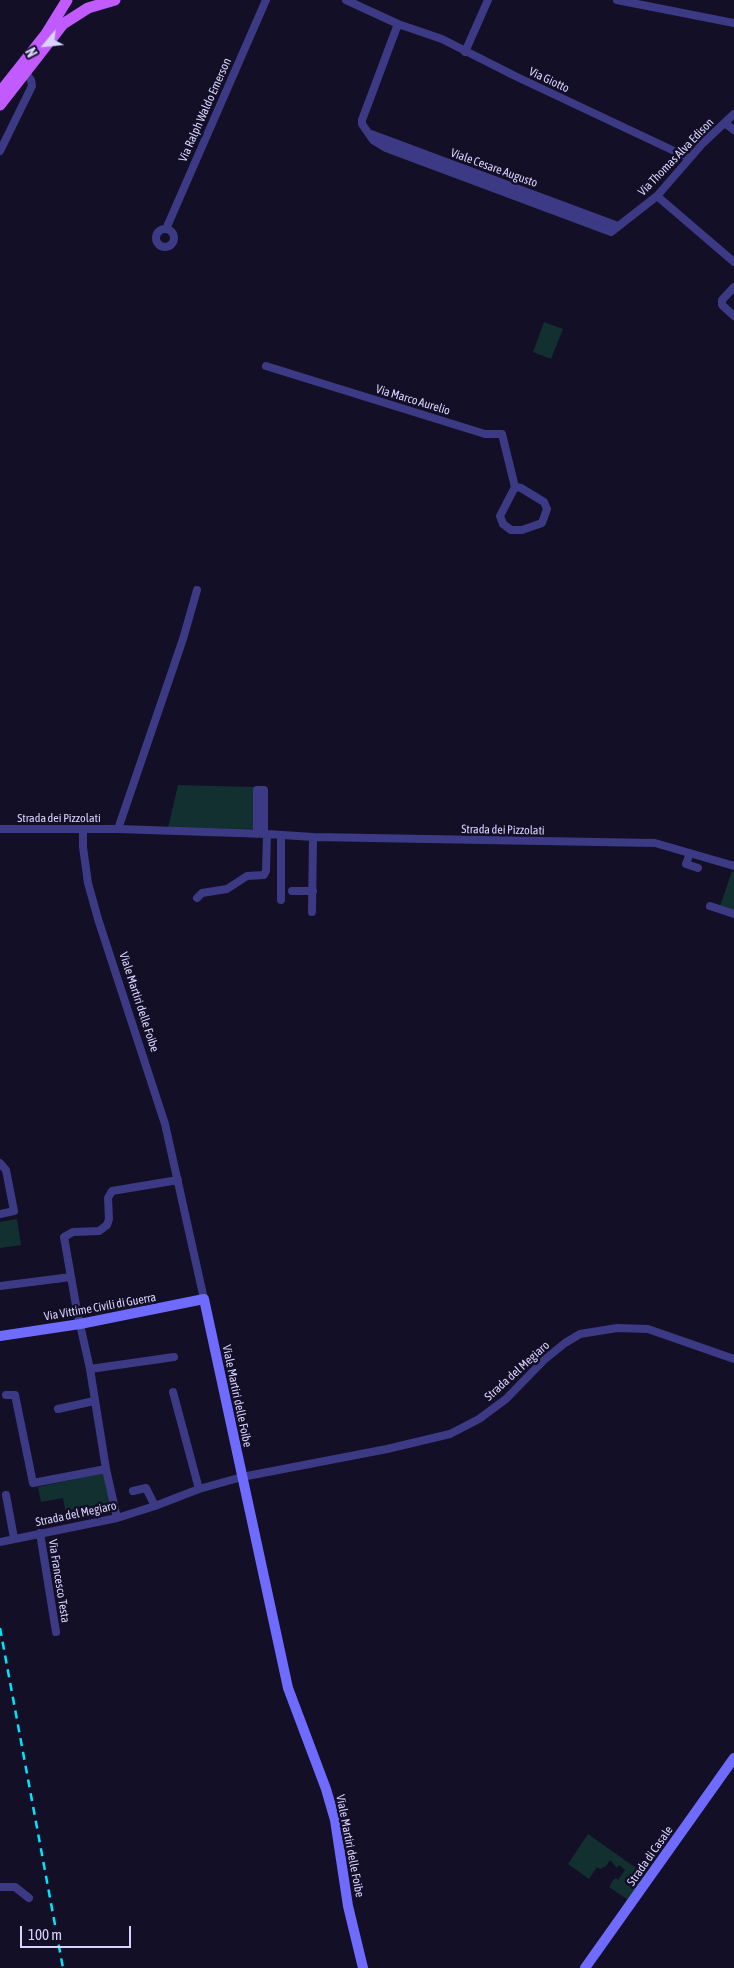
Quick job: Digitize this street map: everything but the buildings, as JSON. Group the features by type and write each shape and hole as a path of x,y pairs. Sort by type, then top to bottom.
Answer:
{"main road":[{"path":"0,105 26,73 49,37 67,0"},
{"path":"0,92 49,37 73,16 88,8 115,0"}],"street":[{"name":"Via Ralph Waldo Emerson","path":"166,229 266,0"},
{"path":"346,0 398,24 362,120 364,128"},
{"path":"465,52 488,0"},
{"path":"617,0 734,23"},
{"name":"Via Giotto","path":"398,24 442,39 465,52 689,158"},
{"path":"0,150 32,86 31,80 26,73"},
{"name":"Via Thomas Alva Edison","path":"610,232 657,196 689,158 734,114"},
{"path":"725,123 734,130"},
{"name":"Viale Cesare Augusto","path":"364,128 376,137 618,226"},
{"name":"Viale Cesare Augusto","path":"364,128 373,140 386,148 610,232"},
{"path":"657,196 734,262"},
{"path":"734,287 722,300 722,306 734,316"},
{"name":"Via Marco Aurelio","path":"266,366 485,434 502,434 515,487"},
{"path":"515,487 522,488 544,502 547,509 542,523 522,530 511,530 503,524 500,516 515,487"},
{"name":"Strada dei Pizzolati","path":"118,829 183,639 197,590"},
{"path":"183,639 192,637"},
{"path":"197,898 202,893 227,889 247,876 264,875 266,871 263,834 257,790 264,790"},
{"name":"Strada dei Pizzolati","path":"0,829 118,829 313,837 655,843 734,866"},
{"name":"Viale Martiri delle Foibe","path":"83,830 83,847 88,883 98,919 165,1124 288,1688 326,1789 335,1820 348,1906 363,1968"},
{"path":"281,835 281,900"},
{"path":"312,912 313,837"},
{"path":"690,853 686,864 698,868"},
{"path":"292,891 313,891"},
{"path":"710,906 734,914"},
{"path":"0,1163 6,1170 14,1211 0,1214"},
{"path":"117,1518 106,1469 90,1369 64,1237 73,1232 99,1231 107,1225 109,1219 108,1198 112,1191 178,1180"},
{"path":"0,1286 71,1277"},
{"name":"Via Vittime Civili di Guerra","path":"0,1336 80,1324 204,1299"},
{"path":"77,1310 118,1303"},
{"name":"Strada del Megiaro","path":"0,1542 117,1518 156,1506 199,1489 242,1477 387,1449 450,1434 479,1419 506,1399 544,1360 580,1334 617,1328 648,1329 734,1359"},
{"path":"90,1369 174,1357"},
{"path":"173,1392 199,1489"},
{"path":"6,1395 15,1396 33,1483 106,1469"},
{"path":"58,1408 94,1401"},
{"path":"133,1492 146,1488 156,1506"},
{"path":"6,1495 14,1538"},
{"name":"Via Francesco Testa","path":"40,1533 56,1632"},
{"name":"Strada di Casale","path":"585,1968 734,1758"},
{"path":"0,1887 15,1887 29,1898"}],"green space":[{"path":"544,322 563,329 551,359 533,352"},
{"path":"178,785 254,787 255,829 168,828"},
{"path":"732,871 734,872 734,911 720,906"},
{"path":"17,1219 21,1245 0,1248 0,1222"},
{"path":"104,1473 112,1512 67,1520 63,1498 41,1502 38,1487"},
{"path":"588,1834 646,1875 628,1900 609,1887 613,1880 616,1878 618,1880 625,1870 619,1865 617,1868 610,1860 606,1866 600,1869 597,1867 589,1879 568,1864"}],"railway":[{"path":"0,1628 63,1968"}]}
